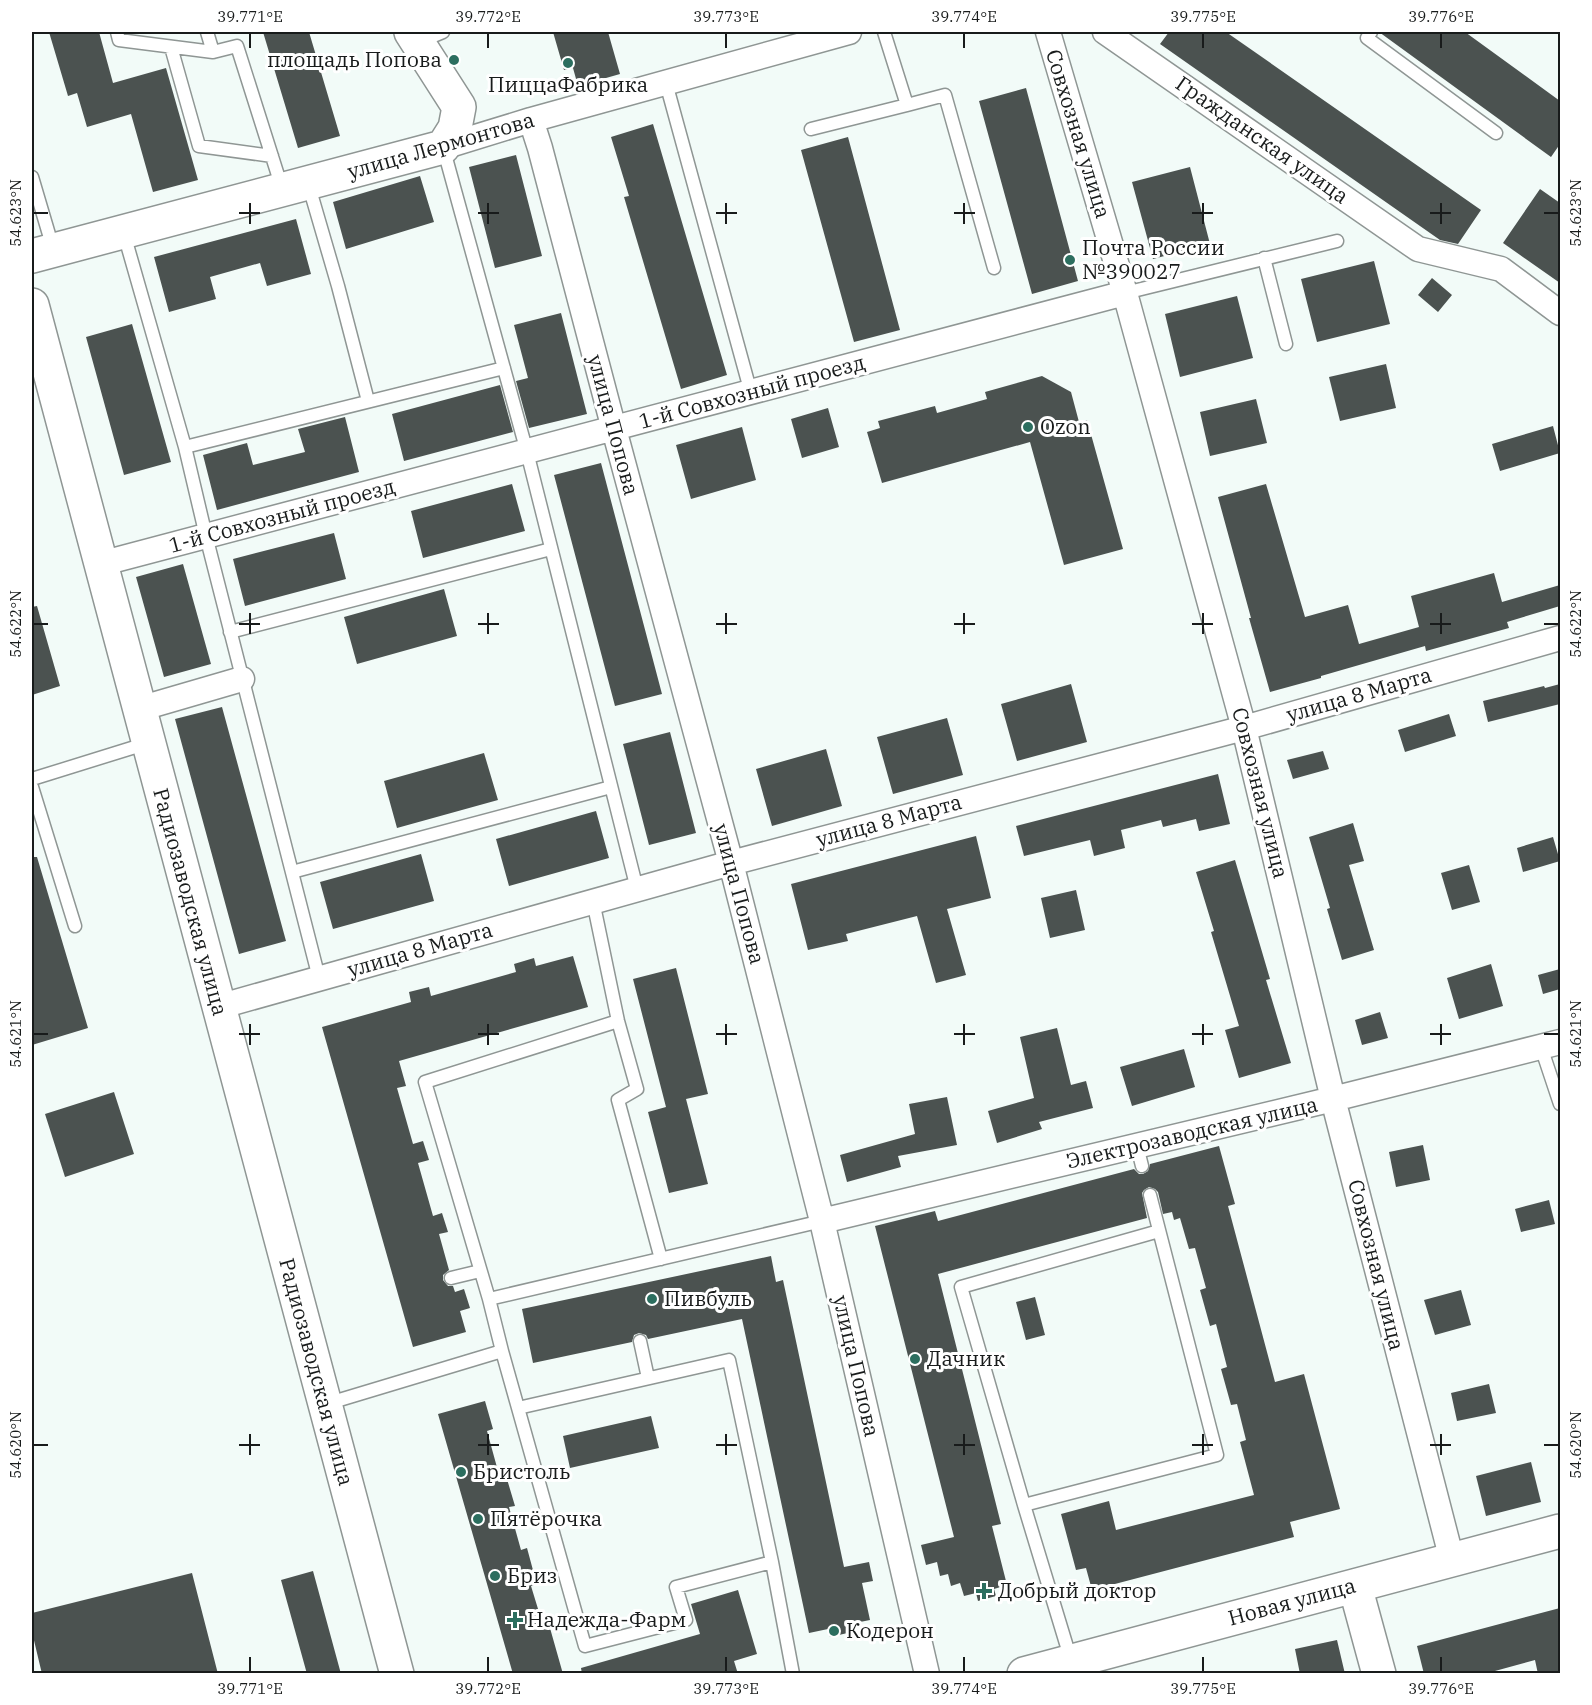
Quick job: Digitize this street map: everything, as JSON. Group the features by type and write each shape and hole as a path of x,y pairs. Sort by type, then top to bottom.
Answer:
{"street":[{"name":"улица Лермонтова","path":"42,252 443,147 531,120 849,32"},
{"name":"Совхозная улица","path":"1048,32 1125,293 1244,728 1333,1099 1452,1560"},
{"name":"Гражданская улица","path":"1106,32 1418,249 1501,269 1560,313"},
{"path":"424,35 459,106 455,128 443,147"},
{"name":"улица Попова","path":"531,120 732,863 822,1221 927,1674"},
{"name":"1-й Совхозный проезд","path":"100,564 1125,293"},
{"name":"Радиозаводская улица","path":"32,305 397,1674"},
{"name":"улица 8 Марта","path":"218,1007 732,863 1244,728 1560,638"},
{"path":"139,709 242,679"},
{"name":"Электрозаводская улица","path":"822,1221 1139,1156 1333,1099 1551,1044"},
{"name":"Новая улица","path":"1024,1674 1560,1532"},
{"path":"1355,1586 1379,1674"}],"lane":[{"path":"117,32 119,40 213,52 237,46 272,156 295,186 338,285 368,401"},
{"path":"207,32 213,52"},
{"path":"884,32 907,105"},
{"path":"1371,32 1367,38 1496,133"},
{"path":"171,47 199,146 272,156"},
{"path":"666,83 751,393"},
{"path":"811,129 945,95 994,268"},
{"path":"443,147 527,452 637,889"},
{"path":"32,177 42,252"},
{"path":"123,232 185,447 319,978"},
{"path":"1125,293 1337,241"},
{"path":"1264,258 1286,344"},
{"path":"185,447 504,368"},
{"path":"230,632 551,549"},
{"path":"32,779 148,743"},
{"path":"32,787 75,926"},
{"path":"292,872 611,787"},
{"path":"593,901 618,1022 637,1089 618,1100 661,1259"},
{"path":"618,1022 425,1082 489,1299 585,1646 686,1620 676,1587 772,1562"},
{"path":"1551,1044 1560,1104"},
{"path":"1024,1505 1217,1455 1149,1195"},
{"path":"489,1299 822,1221"},
{"path":"1071,1661 961,1287 1159,1231"},
{"path":"451,1278 480,1271"},
{"path":"640,1341 648,1378"},
{"path":"325,1404 502,1352"},
{"path":"518,1408 729,1360 793,1674"}],"building":[{"path":"49,32 99,32 113,83 166,68 198,180 153,192 131,114 87,127 77,93 68,96"},
{"path":"263,32 309,32 340,136 298,148"},
{"path":"553,32 608,32 620,74 578,86 573,68 564,70"},
{"path":"1169,32 1226,32 1481,210 1458,244 1440,240 1160,44"},
{"path":"1379,32 1465,32 1560,101 1560,144 1551,157"},
{"path":"1026,88 1078,281 1032,294 979,101"},
{"path":"653,124 727,375 681,389 624,197 629,196 611,137"},
{"path":"848,137 900,330 854,342 801,150"},
{"path":"516,155 542,256 495,268 469,167"},
{"path":"1190,167 1210,244 1153,259 1132,182"},
{"path":"420,176 434,222 346,249 333,202"},
{"path":"1540,189 1560,203 1560,283 1503,243"},
{"path":"296,219 311,274 267,286 260,263 210,277 216,299 169,312 154,257"},
{"path":"1374,261 1390,324 1317,342 1301,279"},
{"path":"1432,278 1452,295 1438,312 1418,295"},
{"path":"1237,296 1253,358 1180,377 1165,314"},
{"path":"561,313 587,414 529,428 516,381 528,378 514,325"},
{"path":"132,324 171,462 124,475 86,337"},
{"path":"1386,364 1396,408 1340,421 1329,377"},
{"path":"1042,376 1071,392 1079,422 1087,420 1123,549 1064,565 1030,442 882,483 867,432 880,428 878,421 935,406 937,413 987,399 985,392"},
{"path":"500,385 513,432 404,461 392,414"},
{"path":"1256,399 1267,443 1210,456 1200,412"},
{"path":"828,408 839,447 802,458 791,419"},
{"path":"345,417 359,472 217,510 203,455 247,443 253,465 305,452 298,429"},
{"path":"1553,426 1560,453 1500,471 1492,444"},
{"path":"742,427 756,480 691,499 676,445"},
{"path":"601,463 662,694 615,706 554,475"},
{"path":"512,484 525,531 423,558 411,511"},
{"path":"1266,484 1305,617 1348,605 1359,644 1419,627 1411,596 1494,573 1502,602 1560,585 1560,606 1507,622 1509,628 1426,651 1425,646 1270,692 1218,497"},
{"path":"334,533 346,579 245,606 233,559"},
{"path":"183,564 211,664 164,677 136,577"},
{"path":"444,589 457,636 357,664 344,617"},
{"path":"37,606 60,686 32,695 32,607"},
{"path":"1071,684 1087,742 1017,761 1001,704"},
{"path":"1560,684 1560,704 1488,722 1483,701"},
{"path":"222,707 286,941 239,954 175,719"},
{"path":"1449,714 1456,736 1405,752 1398,730"},
{"path":"947,718 963,775 893,794 877,737"},
{"path":"670,732 696,833 649,845 623,744"},
{"path":"826,749 842,806 772,826 756,769"},
{"path":"1323,751 1329,769 1293,779 1287,760"},
{"path":"484,753 498,800 397,828 384,781"},
{"path":"1218,774 1230,824 1199,831 1196,819 1163,827 1161,820 1121,830 1125,848 1094,856 1090,840 1024,856 1016,826"},
{"path":"596,811 609,858 509,886 496,839"},
{"path":"1353,823 1364,861 1349,865 1374,950 1342,960 1327,909 1330,908 1309,837"},
{"path":"976,836 991,898 947,909 966,975 936,983 917,916 846,934 848,941 808,950 791,884"},
{"path":"1553,837 1560,861 1523,872 1517,848"},
{"path":"421,854 434,901 333,929 320,882"},
{"path":"32,857 37,857 88,1028 32,1045"},
{"path":"1235,860 1270,979 1266,980 1291,1063 1239,1078 1225,1030 1239,1026 1196,872"},
{"path":"1469,865 1480,902 1452,910 1441,873"},
{"path":"1076,890 1085,930 1050,938 1041,898"},
{"path":"573,956 588,1007 399,1061 406,1086 397,1088 413,1144 423,1141 429,1160 418,1163 433,1216 442,1213 448,1232 439,1234 449,1270 443,1275 443,1280 448,1286 453,1286 455,1292 464,1289 470,1308 460,1311 466,1332 413,1347 322,1027 411,1002 409,992 429,987 431,996 516,972 514,964 534,958 536,966"},
{"path":"1491,964 1503,1006 1459,1019 1447,978"},
{"path":"676,968 708,1094 686,1099 708,1184 669,1193 648,1112 666,1107 633,979"},
{"path":"1560,969 1560,989 1543,994 1538,975"},
{"path":"1380,1012 1388,1038 1362,1045 1355,1020"},
{"path":"1057,1028 1071,1085 1086,1081 1093,1108 1039,1122 1042,1129 997,1143 988,1111 1034,1098 1020,1037"},
{"path":"1184,1049 1195,1087 1132,1106 1120,1067"},
{"path":"114,1092 134,1154 65,1177 45,1114"},
{"path":"947,1097 957,1145 898,1156 901,1167 847,1182 840,1155 915,1134 909,1104"},
{"path":"1423,1145 1430,1180 1396,1187 1389,1152"},
{"path":"1219,1146 1235,1204 1228,1206 1275,1382 1304,1374 1340,1509 1290,1522 1294,1537 1092,1590 1086,1568 1076,1570 1061,1514 1109,1501 1116,1530 1254,1495 1240,1442 1246,1440 1237,1404 1231,1405 1221,1369 1227,1367 1216,1324 1210,1326 1200,1290 1206,1288 1195,1248 1189,1249 1180,1218 1174,1220 1172,1212 1163,1214 1158,1192 1149,1187 1142,1193 1147,1218 938,1274 1001,1524 992,1526 1007,1585 994,1589 996,1596 978,1601 976,1593 964,1596 960,1583 951,1586 948,1574 940,1576 937,1562 926,1565 921,1545 954,1537 875,1226 935,1211 938,1221 1134,1169 1139,1174 1143,1174 1148,1171 1150,1164"},
{"path":"1549,1200 1555,1224 1521,1232 1515,1209"},
{"path":"771,1256 776,1282 783,1280 844,1567 869,1562 873,1581 862,1583 870,1620 850,1624 852,1632 830,1637 828,1629 809,1633 742,1319 648,1339 646,1335 639,1333 634,1335 632,1342 533,1363 522,1309"},
{"path":"1461,1290 1471,1325 1435,1335 1424,1300"},
{"path":"1035,1297 1045,1335 1026,1340 1016,1302"},
{"path":"1489,1384 1496,1413 1457,1421 1451,1393"},
{"path":"485,1401 493,1429 487,1431 498,1471 504,1469 515,1506 509,1507 521,1550 527,1548 537,1585 531,1586 542,1622 548,1621 563,1674 513,1674 438,1414"},
{"path":"651,1416 659,1448 570,1468 563,1436"},
{"path":"1531,1462 1541,1502 1486,1516 1476,1476"},
{"path":"313,1571 341,1674 307,1674 281,1580"},
{"path":"192,1573 218,1674 42,1674 32,1632 32,1613"},
{"path":"738,1590 757,1654 734,1661 738,1674 582,1674 581,1668 700,1634 691,1604"},
{"path":"1560,1608 1560,1674 1538,1674 1535,1660 1484,1674 1424,1674 1417,1646"},
{"path":"1337,1640 1345,1674 1300,1674 1295,1649"}],"place":[{"name":"площадь Попова","path":"454,60"},
{"name":"ПиццаФабрика","path":"568,63"},
{"name":"Почта России №390027","path":"1070,260"},
{"name":"Ozon","path":"1028,427"},
{"name":"Пивбуль","path":"652,1299"},
{"name":"Дачник","path":"915,1359"},
{"name":"Бристоль","path":"461,1472"},
{"name":"Пятёрочка","path":"478,1519"},
{"name":"Бриз","path":"495,1576"},
{"name":"Добрый доктор","path":"984,1591"},
{"name":"Надежда-Фарм","path":"515,1620"},
{"name":"Кодерон","path":"834,1631"}]}
